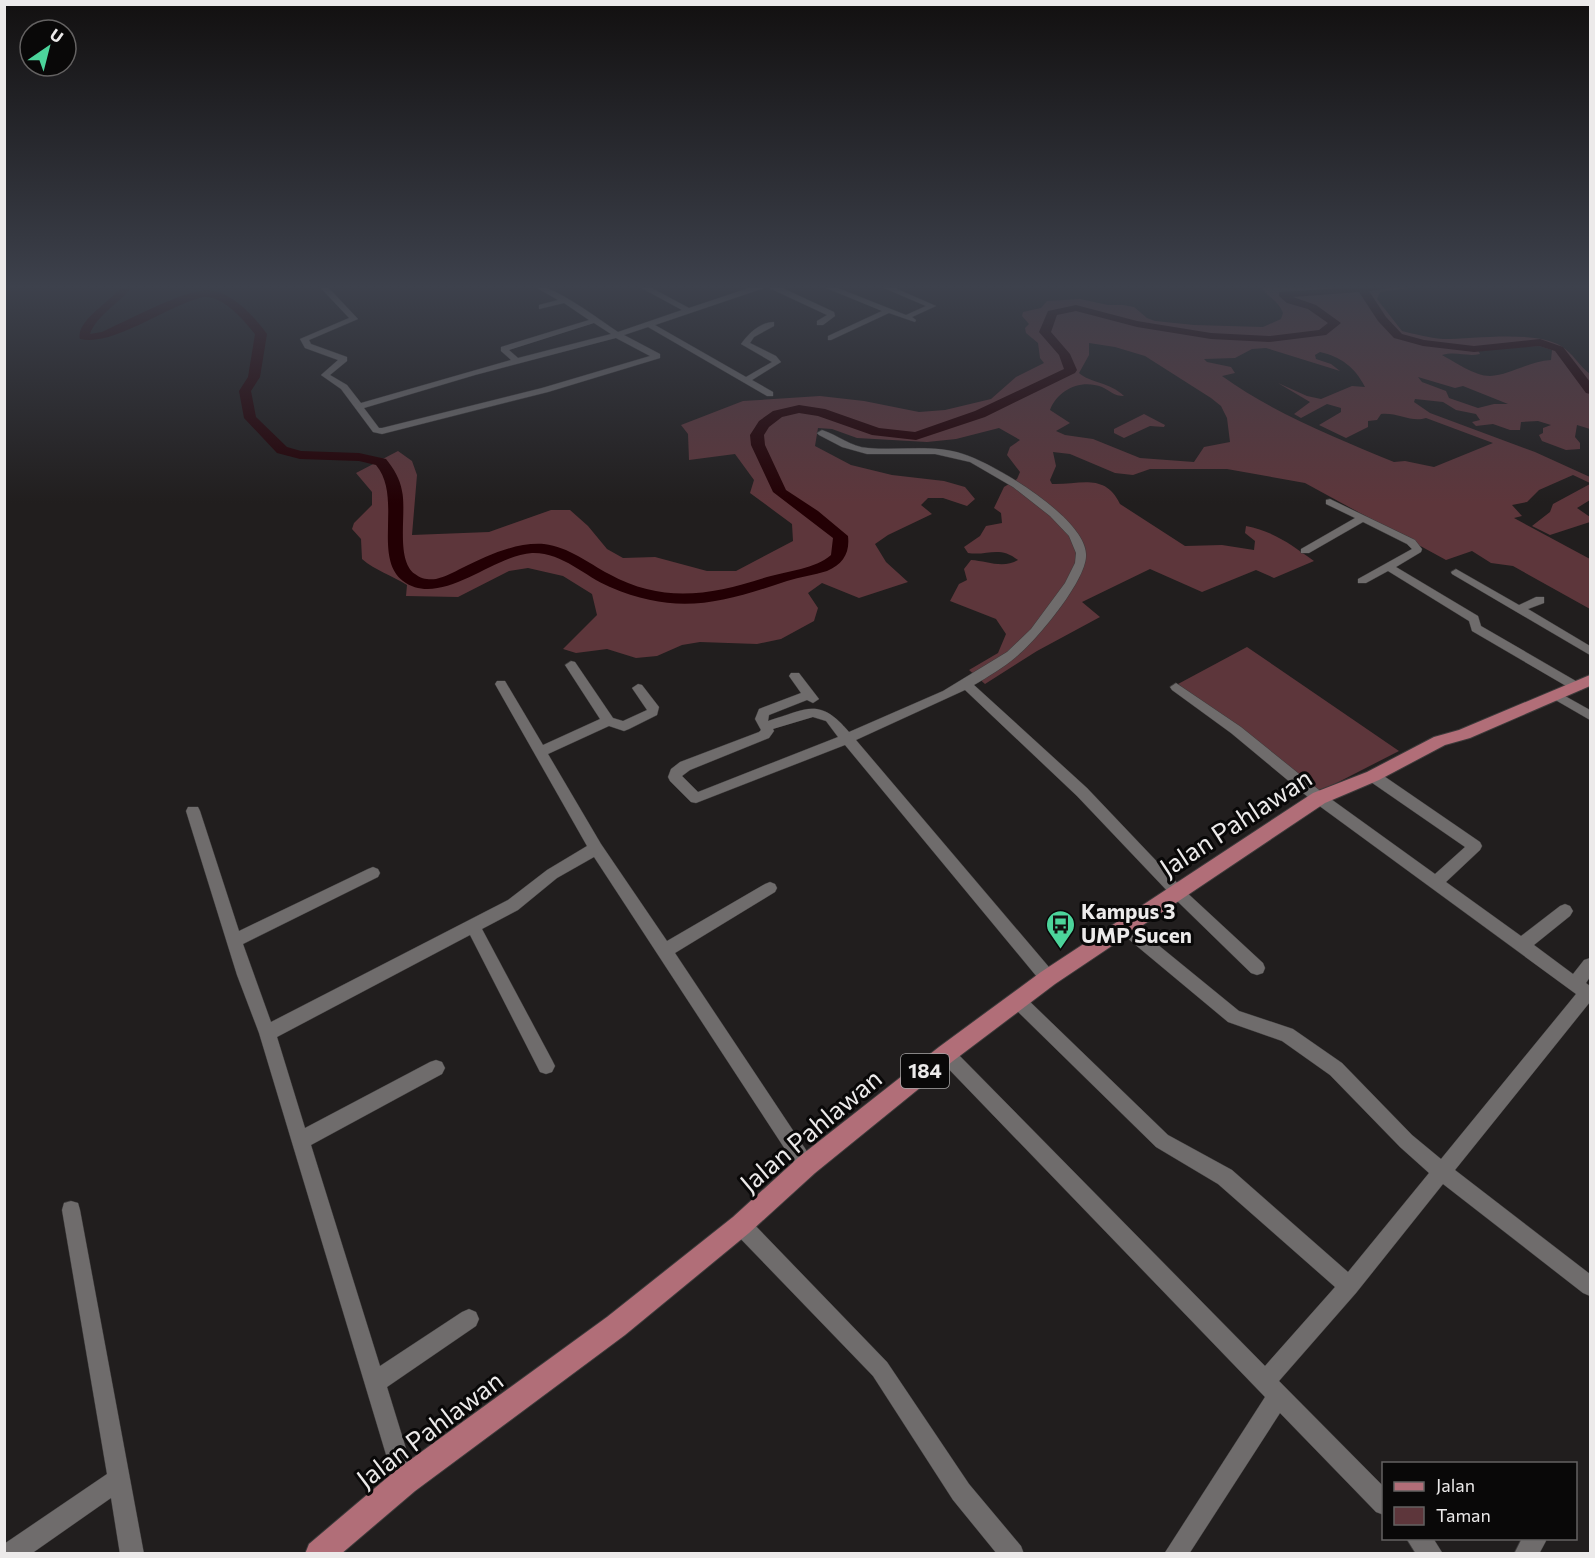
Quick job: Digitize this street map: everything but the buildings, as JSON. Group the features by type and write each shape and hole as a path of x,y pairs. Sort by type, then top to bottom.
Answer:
{"main road":[{"name":"Jalan Pahlawan","path":"319,1554 405,1481 616,1326 741,1225 807,1165 946,1054 1048,978 1319,798 1373,776 1440,741 1464,734 1584,684"}],"street":[{"path":"340,358 344,359 325,375 344,387 376,430 382,431 544,390 651,358"},
{"path":"513,358 516,361"},
{"path":"358,407 529,358"},
{"path":"707,358 770,394"},
{"path":"746,380 777,362 772,358"},
{"path":"810,694 763,712 761,718 768,731 764,735 685,766 676,773 675,777 696,798 897,718 966,684 1005,660 1047,617 1074,580 1083,558 1078,538 1035,498 1013,483 959,456 935,451 867,451 845,445 822,433"},
{"path":"1330,502 1411,542 1417,549 1416,552 1362,582"},
{"path":"1305,551 1363,518"},
{"path":"1389,567 1474,619 1476,628 1584,684"},
{"path":"1456,572 1590,651"},
{"path":"1519,609 1540,600"},
{"path":"571,665 608,721 624,726 653,712 653,707 639,688"},
{"path":"795,676 810,694 822,714"},
{"path":"501,684 596,848 807,1165"},
{"path":"966,684 1082,792 1178,893 1257,968"},
{"path":"1176,687 1236,730 1319,798 1584,990"},
{"path":"1556,695 1590,716"},
{"path":"766,726 810,713 822,714 830,718 1048,978"},
{"path":"541,752 608,721"},
{"path":"1373,776 1475,846 1435,883"},
{"path":"192,811 234,941 267,1033 405,1481"},
{"path":"267,1033 513,905 552,874 596,848"},
{"path":"234,941 373,873"},
{"path":"664,951 770,888"},
{"path":"1522,945 1565,911"},
{"path":"472,926 546,1066"},
{"path":"1125,927 1234,1017 1287,1035 1336,1069 1406,1141 1440,1171 1590,1286"},
{"path":"1175,1554 1272,1389 1349,1286 1584,990 1590,965"},
{"path":"1017,1000 1162,1142 1225,1177 1349,1286"},
{"path":"946,1054 1382,1503"},
{"path":"300,1141 436,1068"},
{"path":"72,1210 117,1480 132,1554"},
{"path":"741,1225 880,1369 961,1492 1013,1554"},
{"path":"375,1383 469,1319"},
{"path":"10,1554 117,1480"},
{"path":"1418,1540 1432,1554"}],"green space":[{"path":"1040,358 1087,358 1079,373 1113,388 1124,396 1094,385 1078,385 1071,388 1058,397 1050,410 1070,423 1056,431 1065,435 1093,439 1140,458 1194,462 1204,447 1230,442 1227,418 1221,406 1148,358 1236,358 1204,359 1207,362 1231,367 1235,373 1222,376 1262,402 1305,424 1394,462 1405,461 1434,467 1493,443 1426,418 1415,419 1387,414 1381,414 1377,420 1368,421 1368,427 1346,438 1319,425 1341,412 1341,408 1327,404 1301,418 1294,414 1310,402 1278,383 1307,396 1321,399 1352,386 1365,387 1352,368 1336,358 1447,358 1472,371 1490,376 1551,360 1551,358 1574,358 1590,374 1590,429 1577,425 1575,437 1580,443 1580,449 1566,450 1542,441 1539,435 1543,433 1543,428 1551,425 1538,421 1521,422 1520,430 1510,430 1493,424 1476,426 1472,422 1480,420 1476,414 1456,410 1443,402 1415,399 1414,402 1430,413 1535,452 1590,477 1590,483 1573,475 1539,490 1527,502 1512,505 1522,516 1514,518 1590,559 1590,609 1513,566 1491,563 1472,551 1446,560 1305,483 1227,469 1150,469 1133,475 1115,473 1070,454 1053,452 1056,466 1050,480 1052,484 1091,482 1099,484 1114,494 1120,504 1185,546 1222,545 1254,550 1255,541 1245,533 1246,526 1274,535 1314,561 1274,578 1256,570 1202,592 1150,569 1082,602 1100,617 1037,651 985,684 969,670 998,653 1006,634 996,619 950,601 959,584 967,580 964,569 971,560 1007,564 1018,560 999,552 968,553 964,547 980,536 986,526 1002,523 1001,513 994,508 1004,487 1017,479 1020,472 1007,455 1010,447 1020,440 999,428 956,439 927,442 857,438 832,429 818,428 815,446 851,465 892,475 944,481 965,487 975,499 967,506 943,498 928,498 921,505 932,514 888,535 875,544 886,562 908,582 859,598 822,583 808,593 818,608 814,621 781,639 757,644 700,642 682,645 657,656 636,658 607,649 576,653 563,649 597,615 592,594 563,576 528,568 509,571 458,597 406,596 407,585 362,559 361,539 352,529 354,523 372,505 372,492 356,473 398,451 412,461 417,475 412,535 489,532 551,510 570,510 588,526 607,549 623,558 655,557 707,571 736,571 793,541 792,524 750,493 754,480 735,454 689,460 688,434 681,425 743,401 820,396 864,401 919,412 945,410 991,399 1016,377 1044,363","holes":["1418,377 1455,388 1463,386 1508,404 1494,404 1478,408 1449,398 1446,391 1422,382"]},
{"path":"1297,358 1316,358 1331,364 1340,371"},
{"path":"1144,414 1165,425 1164,427 1150,426 1124,438 1114,433 1114,429"},
{"path":"1590,484 1590,500 1577,508 1590,517 1590,522 1550,535 1532,526 1550,512 1553,504"},
{"path":"1247,647 1399,751 1317,793 1178,684"}],"waterway":[{"path":"257,358 254,377 245,391 250,418 282,450 300,455 359,457 381,462 389,473 396,495 397,554 401,567 408,577 420,583 437,584 504,555 517,551 545,549 571,558 621,586 669,600 704,599 741,591 816,569 834,561 839,555 840,536 780,492 758,445 757,435 764,424 778,414 799,409 820,412 877,432 916,436 980,414 1071,370 1066,358"},
{"path":"1566,358 1590,390"}],"place":[{"name":"Kampus 3 UMP Sucen","path":"1060,950"}]}
